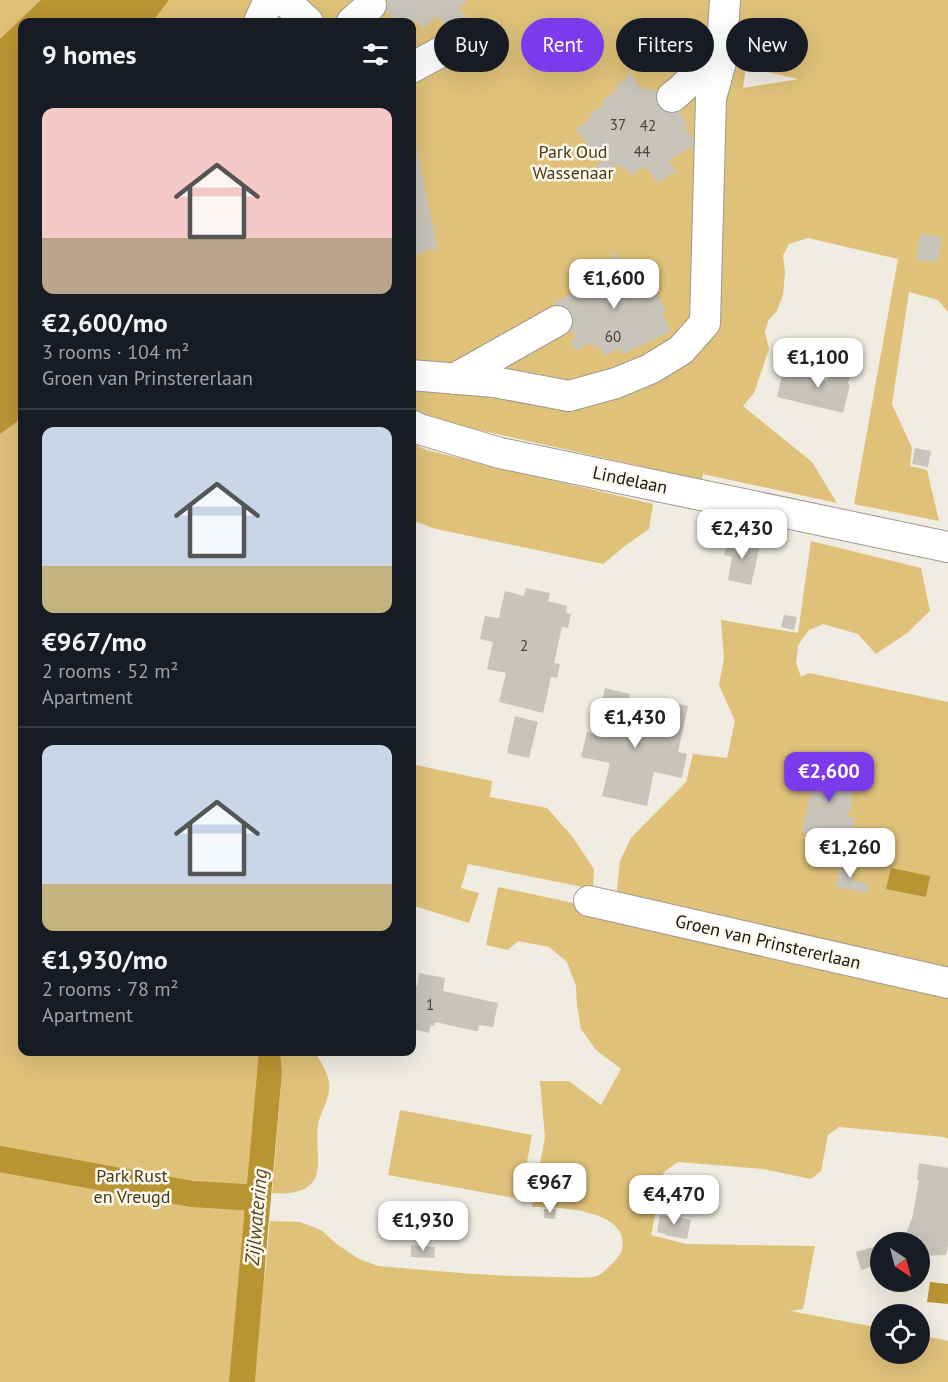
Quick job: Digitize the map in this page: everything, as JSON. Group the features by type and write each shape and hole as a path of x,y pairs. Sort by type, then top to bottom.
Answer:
{"street":[{"path":"261,18 269,0"},
{"path":"284,0 304,18"},
{"path":"416,375 494,382 569,396 616,383 650,369 681,350 705,323 711,98 721,62 725,0"},
{"path":"672,97 686,86 723,36"},
{"path":"416,65 434,56"},
{"path":"454,379 557,321"},
{"name":"Lindelaan","path":"416,427 500,453 948,547"},
{"name":"Groen van Prinstererlaan","path":"589,902 948,983"}],"green space":[{"path":"0,0 112,0 38,18 18,18 18,37 0,104"},
{"name":"Park Oud Wassenaar","path":"149,0 948,0 948,312 938,300 909,292 892,404 912,448 910,466 927,470 939,521 854,504 898,259 808,238 789,244 783,256 785,272 783,295 777,311 768,321 765,332 769,349 754,393 743,406 812,462 837,503 703,474 702,480 425,418 418,446 426,450 653,504 649,529 603,564 436,529 416,522 416,18 138,18"},
{"name":"Park Rust en Vreugd","path":"18,380 18,1056 272,1056 264,1284 270,1221 300,1222 321,1230 359,1259 378,1266 489,1275 588,1277 600,1274 621,1253 622,1236 615,1226 604,1218 574,1210 532,1207 545,1137 540,1081 569,1081 601,1105 621,1069 596,1050 581,1029 576,986 567,962 549,947 518,941 508,950 486,945 498,887 597,908 948,994 948,1139 839,1127 828,1135 821,1171 811,1179 763,1169 678,1162 665,1171 657,1184 657,1206 651,1235 686,1244 815,1246 803,1309 790,1311 870,1326 870,1364 930,1364 930,1337 948,1341 948,1382 0,1382 0,391"},
{"path":"811,541 921,568 930,611 907,633 876,654 858,634 823,624 809,630 798,645 796,663 801,677 809,673 948,702 948,977 616,899 620,861 631,838 686,782 693,754 727,758 735,721 719,685 724,658 721,620 798,633"},
{"path":"416,765 492,781 490,797 547,808 571,835 594,869 593,889 468,864 461,888 479,893 469,923 416,907"},
{"path":"280,1056 317,1056 325,1070 329,1090 318,1125 318,1168 314,1180 301,1191 272,1193 282,1072"},
{"path":"400,1110 532,1135 520,1199 388,1175"}],"water":[{"path":"41,0 169,0 155,18 22,18"},
{"path":"18,22 18,421 0,434 0,39"},
{"path":"891,868 930,876 926,897 886,889"},
{"name":"Zijlwatering","path":"259,1056 280,1056 282,1072 255,1382 229,1382"},
{"path":"930,1282 948,1284 948,1304 927,1302"}],"building":[{"path":"373,0 468,0 459,8 466,18 439,18 437,16 423,28 416,18 391,18 387,11 384,13"},
{"path":"630,72 641,88 664,90 688,124 684,126 696,143 669,161 676,171 658,183 645,166 631,176 626,168 615,166 603,175 596,165 602,161 598,155 595,156 576,129 604,104 602,101 617,90 614,87 629,76 627,73"},
{"path":"416,146 438,249 416,254"},
{"path":"920,234 942,237 938,262 916,260"},
{"path":"614,251 623,269 644,276 647,274 666,311 662,313 671,331 623,354 620,348 604,356 599,347 588,344 575,351 570,341 576,338 573,331 570,332 555,302 571,294 569,290 585,281 583,278 600,269 598,265 614,257 612,253"},
{"path":"832,363 852,367 843,413 777,397 783,370 827,381"},
{"path":"915,448 931,451 928,467 912,464"},
{"path":"728,538 760,545 751,585 728,580 732,557 724,555"},
{"path":"526,588 550,593 548,601 567,606 566,613 571,614 568,628 562,627 554,663 560,664 557,678 551,677 543,713 499,702 506,673 487,669 493,642 480,639 485,616 499,618 505,591 524,596"},
{"path":"784,615 797,617 794,630 781,627"},
{"path":"605,688 630,694 623,728 657,736 664,701 688,706 678,752 687,754 682,778 654,772 647,806 602,796 610,763 581,757 587,732 595,734"},
{"path":"515,716 538,722 529,758 507,753"},
{"path":"826,750 833,752 832,755 839,756 837,772 850,774 846,789 853,790 850,813 848,812 847,816 855,818 850,842 842,840 840,850 834,854 828,853 824,847 826,837 802,832 811,790 804,788 808,769 814,770 818,752 825,753"},
{"path":"850,860 848,868 854,870 852,880 869,884 867,893 836,887 841,863"},
{"path":"419,973 445,978 443,991 498,1003 493,1027 479,1025 476,1031 435,1022 434,1026 431,1025 429,1033 416,1030"},
{"path":"919,1163 948,1168 946,1255 930,1256 930,1232 907,1232 912,1219 919,1180 917,1180"},
{"path":"544,1209 556,1209 555,1219 544,1218"},
{"path":"660,1215 691,1220 687,1239 657,1232"},
{"path":"411,1245 435,1247 434,1258 411,1257"},
{"path":"870,1248 870,1267 861,1270 856,1252"}],"waterway":[{"name":"Zijlwatering","path":"0,1159 192,1194 258,1198"}]}
